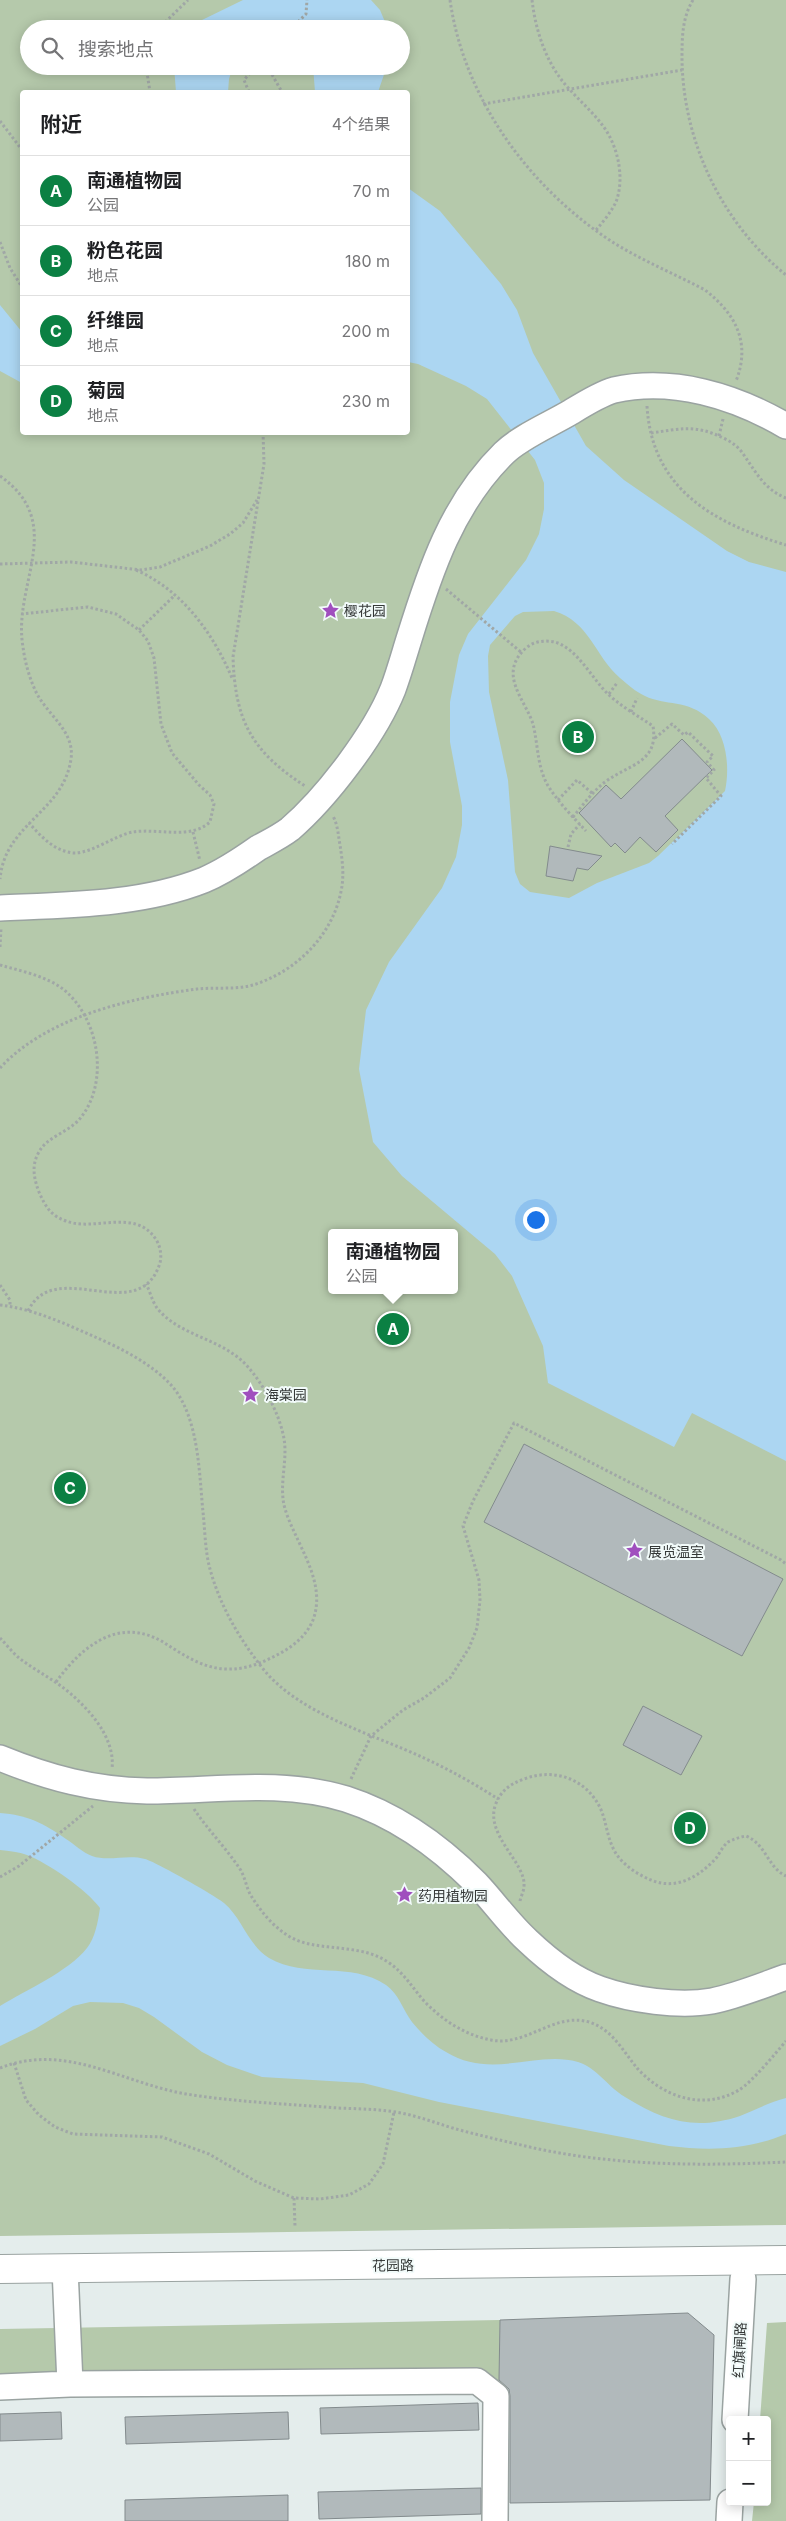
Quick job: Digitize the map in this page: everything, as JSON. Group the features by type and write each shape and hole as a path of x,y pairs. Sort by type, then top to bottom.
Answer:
{"main road":[{"name":"花园路","path":"0,2286 66,2277 786,2260"},
{"name":"花园路","path":"0,2269 66,2277 743,2280 786,2278"}],"street":[{"path":"0,908 89,903 163,892 204,880 228,868 289,829 348,765 371,732 393,690 442,541 466,498 486,472 507,450 579,407 612,391 649,386 698,390 727,400 786,426"},
{"path":"0,1758 57,1779 108,1789 188,1789 258,1786 308,1790 373,1808 412,1830 439,1850 475,1883 528,1941 561,1968 600,1989 662,2002 709,2002 737,1995 786,1977"},
{"path":"66,2277 70,2384"},
{"name":"红旗闸路","path":"735,2416 743,2280"},
{"path":"0,2387 70,2384 477,2381 496,2396 494,2521"},
{"path":"729,2521 730,2506"}],"path":[{"path":"167,20 188,0"},
{"path":"300,20 306,14 307,0"},
{"path":"450,0 452,18 470,75 483,104 533,172 558,198 596,230 645,260 705,290 718,300 729,313 740,336 743,358 727,400 719,436"},
{"path":"532,0 534,18 540,40 557,73 603,126 618,155 619,186 616,202 596,230"},
{"path":"693,0 682,31 682,70 688,110 698,152 731,216 754,244 786,275"},
{"path":"483,104 682,70"},
{"path":"147,75 150,90"},
{"path":"248,75 244,80 248,90"},
{"path":"272,75 279,90"},
{"path":"0,121 20,147"},
{"path":"0,242 10,268 20,284"},
{"path":"649,386 647,404 651,433 657,452 679,489 722,520 755,535 786,545"},
{"path":"651,433 688,427 704,430 719,436 736,446 762,482 786,498"},
{"path":"0,1068 12,1055 32,1041 84,1016 149,996 204,988 252,985 279,973 300,960 317,944 327,926 342,887 343,863 338,826 332,813 318,798 264,753 250,734 236,700 233,657 264,464 263,435"},
{"path":"0,476 16,489 31,511 35,529 32,563 21,614 22,646 31,680 38,695 71,742 71,759 63,786 51,802 11,843 2,863 0,879"},
{"path":"0,564 71,562 134,570 160,567 210,546 243,523 259,497"},
{"path":"134,570 153,578 176,595 218,647 234,681"},
{"path":"429,576 522,653"},
{"path":"139,630 176,595"},
{"path":"21,614 88,607 116,614 139,630 148,640 154,658 161,724 172,753 210,795 214,804 210,822 193,832 164,830 132,832 88,850 70,853 43,839 29,823"},
{"path":"573,817 604,782 643,760 653,749 655,738 653,726 631,712 609,694 569,649 555,642 542,641 531,644 522,653 513,676 517,694 532,724 542,773 558,800 573,817 586,831"},
{"path":"609,694 617,683"},
{"path":"631,712 637,698"},
{"path":"655,738 672,724 684,736 688,732 713,756 707,762 714,770 706,778 721,796 672,844"},
{"path":"558,800 577,780 592,794"},
{"path":"568,847 571,834 580,824"},
{"path":"193,832 204,880"},
{"path":"0,965 39,977 63,989 84,1016 96,1046 98,1078 94,1092 82,1117 71,1128 39,1150 34,1168 35,1180 47,1209 68,1222 83,1224 121,1222 137,1225 151,1232 160,1249 160,1261 151,1280 146,1284 122,1293 111,1294 86,1288 63,1288 42,1296 31,1305 28,1311"},
{"path":"56,1682 66,1667 95,1643 125,1631 146,1635 209,1666 225,1669 252,1667 294,1645 305,1634 313,1619 315,1604 310,1567 284,1504 282,1489 285,1461 284,1433 270,1402 249,1368 223,1346 171,1322 156,1306 146,1284"},
{"path":"0,1285 10,1300 10,1307"},
{"path":"0,1305 28,1311 71,1326 131,1355 172,1386 184,1406 192,1431 209,1568 219,1597 239,1636 281,1686 308,1705 370,1736 425,1758 498,1799"},
{"path":"343,1799 370,1736 403,1710 424,1698 450,1678 469,1648 477,1628 480,1600 479,1580 463,1526 473,1501 514,1423 786,1564"},
{"path":"0,1638 18,1657 56,1682 79,1703 107,1738 112,1761 108,1789 104,1797 29,1858 0,1877"},
{"path":"510,1922 524,1885 519,1870 500,1838 494,1814 498,1799 507,1787 536,1775 556,1773 572,1778 588,1790 597,1802 609,1840 617,1855 627,1865 649,1879 673,1884 684,1881 697,1875 715,1858 727,1843 746,1836 754,1839 768,1854 774,1868 786,1876"},
{"path":"188,1789 191,1804 198,1816 241,1871 250,1894 278,1929 288,1936 304,1942 357,1949 387,1961 408,1978 423,2000 445,2021 470,2033 492,2040 510,2040 532,2035 552,2025 576,2019 592,2023 606,2031 620,2045 653,2084 672,2095 694,2100 714,2098 739,2090 786,2041"},
{"path":"0,2068 14,2063 51,2058 111,2071 149,2086 186,2094 245,2101 394,2112 535,2148 595,2159 721,2165 786,2162"},
{"path":"14,2063 26,2100 39,2115 55,2126 73,2134 162,2137 202,2151 255,2181 294,2198 320,2199 349,2195 369,2184 383,2164 394,2112"},
{"path":"294,2198 295,2226"}],"green space":[{"path":"0,0 786,0 786,2225 0,2236"},
{"path":"500,2320 499,2384 0,2393 0,2329"},
{"path":"786,2322 786,2521 752,2521 754,2506 771,2506 771,2416 760,2416 767,2323"}],"water":[{"path":"243,0 371,0 380,10 384,20 202,20"},
{"path":"175,75 230,75 228,90 176,90"},
{"path":"314,75 384,75 379,90 315,90"},
{"path":"410,189 440,211 501,284 517,310 533,353 586,446 624,480 727,551 749,562 786,572 786,1461 692,1413 674,1447 548,1383 543,1346 512,1276 495,1254 402,1176 373,1142 359,1069 366,1010 389,962 442,888 456,857 462,825 462,806 450,742 450,702 459,655 468,634 526,560 539,534 544,509 544,483 535,460 487,399 466,386 418,364 410,362","holes":["554,611 576,623 591,640 611,669 635,690 653,699 693,708 709,719 720,734 726,752 727,772 725,791 658,856 649,863 597,883 569,898 530,892 520,884 515,872 508,780 489,692 488,656 490,645 515,616 523,612"]},
{"path":"0,305 20,330 20,382 0,371"},
{"path":"0,1813 19,1816 50,1828 92,1856 98,1858 132,1857 145,1859 172,1872 224,1903 236,1916 250,1939 269,1958 298,1968 358,1974 386,1985 398,1997 412,2022 423,2034 441,2049 463,2060 480,2064 514,2063 546,2059 578,2062 597,2073 619,2093 639,2105 667,2118 694,2123 709,2123 740,2116 786,2098 786,2134 757,2143 728,2148 669,2146 439,2102 363,2083 262,2077 227,2065 202,2052 154,2017 139,2008 123,2003 90,2002 73,2006 35,2029 0,2046 0,2006 58,1973 79,1957 92,1940 100,1908 77,1885 45,1864 24,1854 0,1850"}],"building":[{"path":"682,739 712,770 665,816 678,830 656,852 640,837 625,853 615,843 611,847 579,813 606,785 621,799"},
{"path":"550,846 602,856 588,870 577,868 573,881 546,876"},
{"path":"524,1444 783,1579 742,1656 484,1522"},
{"path":"643,1706 702,1736 681,1775 623,1745"},
{"path":"688,2313 714,2335 710,2500 510,2503 510,2396 509,2389 499,2380 500,2320"},
{"path":"478,2403 479,2430 321,2434 320,2408"},
{"path":"61,2412 62,2439 0,2441 0,2414"},
{"path":"288,2412 289,2439 126,2444 125,2417"},
{"path":"481,2488 481,2514 319,2519 318,2492"},
{"path":"288,2495 288,2521 125,2521 125,2500"}],"place":[{"name":"樱花园","path":"330,610"},
{"name":"粉色花园","path":"578,737"},
{"name":"南通植物园","path":"393,1329"},
{"name":"海棠园","path":"251,1394"},
{"name":"纤维园","path":"70,1488"},
{"name":"展览温室","path":"634,1551"},
{"name":"菊园","path":"690,1828"},
{"name":"药用植物园","path":"404,1895"}]}
